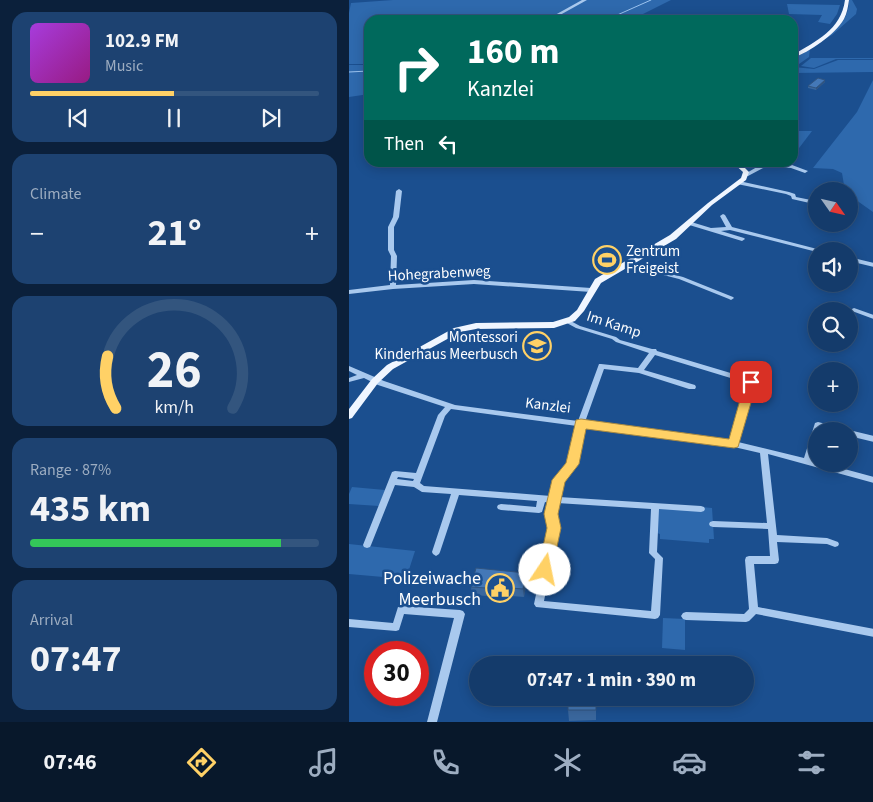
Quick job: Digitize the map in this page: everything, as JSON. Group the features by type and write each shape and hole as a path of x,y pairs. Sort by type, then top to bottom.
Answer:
{"main road":[{"path":"798,53 837,26 845,13 847,0"},
{"path":"349,416 375,380 402,358 461,328 554,325 567,321 580,311 597,281 669,239 706,207 739,183 747,175 742,167"}],"street":[{"path":"557,15 585,0"},
{"path":"747,175 761,167"},
{"path":"792,167 805,171"},
{"path":"739,183 787,192 793,195 794,198 808,201"},
{"path":"393,287 394,256 391,250 391,227 396,217 399,191"},
{"path":"723,216 730,228"},
{"path":"688,223 742,239"},
{"path":"711,230 730,228 808,248"},
{"path":"858,261 873,265"},
{"path":"626,264 681,278 731,298"},
{"name":"Hohegrabenweg","path":"349,292 474,282 591,290"},
{"path":"858,311 873,317"},
{"name":"Im Kamp","path":"567,321 578,327 614,338 618,341 751,382 734,444"},
{"name":"Im Kamp","path":"640,371 654,351"},
{"path":"655,506 653,553 659,558 655,615 539,604 554,528 551,514 558,480 572,464 581,424 601,366 640,371 692,387"},
{"name":"Kanzlei","path":"349,368 375,380 449,406 734,444 873,480"},
{"path":"349,380 363,375"},
{"path":"418,480 442,415 449,406"},
{"path":"858,435 873,439"},
{"path":"755,610 749,560 775,560 764,451"},
{"path":"367,545 392,482 418,480"},
{"path":"418,480 423,488 456,492 701,509"},
{"path":"436,552 456,492"},
{"path":"501,507 539,510 542,499"},
{"path":"713,524 771,526"},
{"path":"773,538 827,541 835,544"},
{"path":"349,624 396,627 401,610 460,614 433,722"},
{"path":"686,616 746,618 755,610"},
{"path":"755,610 873,633"}],"shaded area":[{"path":"393,0 671,0 641,15 364,15 364,64 349,64 349,13 351,3"},
{"path":"849,0 852,0 857,9 856,14 823,41 844,20 848,11"},
{"path":"787,4 840,5 837,14 830,24 818,22 822,15 789,14"},
{"path":"810,49 809,57 799,64 798,57"},
{"path":"811,58 874,59 836,59 814,68 801,66"},
{"path":"838,60 873,60 873,72 798,73 798,67 814,69"},
{"path":"349,65 364,65 364,95 349,97"},
{"path":"873,80 873,212 858,201 858,182 844,182 842,173 833,169 813,168 857,112"},
{"path":"798,131 812,131 798,149"},
{"path":"352,487 385,490 379,506 349,504 349,494"},
{"path":"656,508 712,508 714,539 709,539 709,543 660,539 660,534 657,533"},
{"path":"349,544 415,551 406,579 349,574"},
{"path":"663,618 685,619 685,650 662,648"}],"building":[{"path":"818,78 825,80 816,88 808,86"},
{"path":"476,568 526,573 523,589 487,586 486,588 471,587"},
{"path":"568,706 596,706 596,710 568,710"}],"waterway":[{"path":"617,15 651,0"},
{"path":"349,72 364,71"}],"place":[{"name":"Zentrum Freigeist","path":"607,260"},
{"name":"Montessori Kinderhaus Meerbusch","path":"537,346"},
{"name":"Polizeiwache Meerbusch","path":"500,588"}],"route":[{"path":"545,570 554,528 551,514 558,480 572,464 581,424 734,444 751,382"}]}
